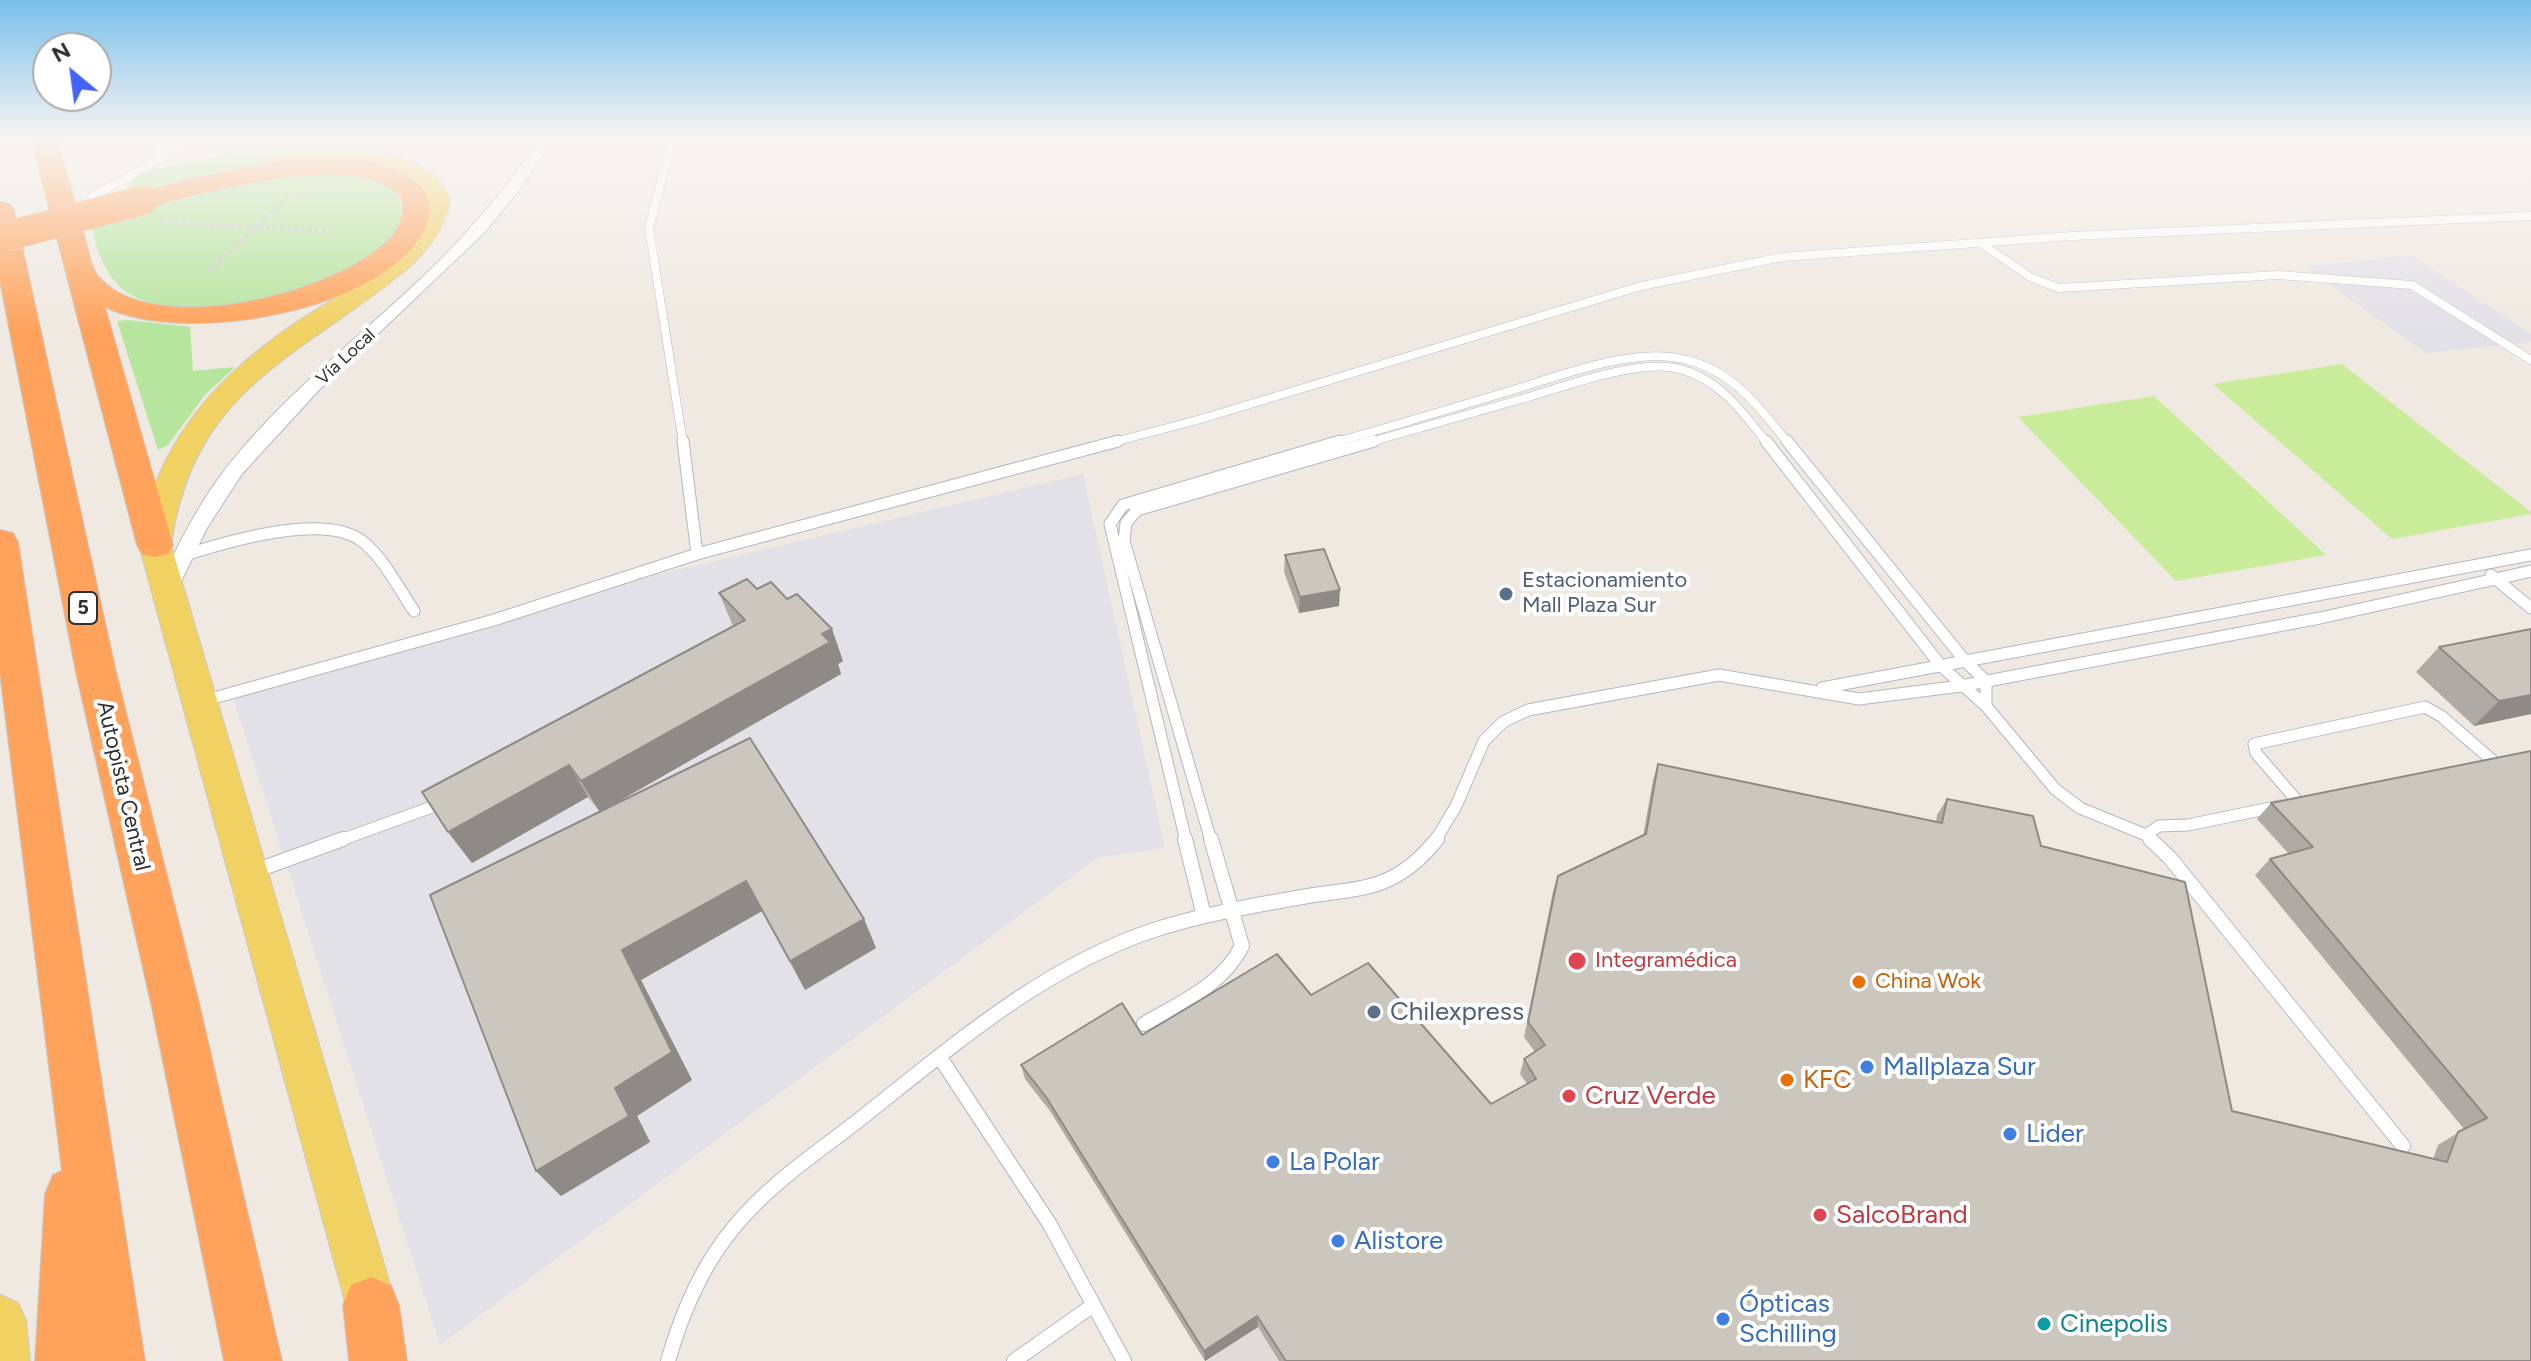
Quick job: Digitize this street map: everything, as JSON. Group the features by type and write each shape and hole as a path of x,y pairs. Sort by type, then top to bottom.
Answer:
{"highway":[{"path":"62,203 168,564"},
{"path":"0,238 155,203"},
{"path":"82,276 122,305 148,312 205,315 267,306 320,291 376,264 406,236 417,210 416,203"},
{"name":"Autopista Central","path":"0,210 96,672 175,1003 253,1361"},
{"path":"0,542 33,760 75,1094 116,1361"},
{"path":"64,1361 75,1094"},
{"path":"371,1305 378,1361"}],"main road":[{"path":"147,205 154,203"},
{"path":"371,1305 199,702 157,523 170,474 208,413 271,353 405,257 431,227 437,203"},
{"path":"0,1321 4,1361"}],"street":[{"name":"Vía Local","path":"168,564 253,448 478,230 502,203"}],"lane":[{"path":"656,203 649,228 694,511 697,554"},
{"path":"199,702 494,620 697,554 1201,419 1641,286 1782,257 2087,236 2531,216"},
{"path":"1980,243 2032,278 2059,288 2278,275 2412,285 2531,360"},
{"path":"1204,916 1113,546 1110,524 1123,505 1583,370 1645,355 1682,358 1711,368 1746,391 1966,662 1986,681 1986,706"},
{"path":"1144,1024 1222,975 1238,961 1242,946 1124,541 1126,523 1137,510 1589,379 1635,369 1673,367 1701,377 1731,397 1941,666 1986,706 2062,796 2090,813 2146,835 2198,889 2403,1146"},
{"path":"168,564 272,534 306,530 347,534 362,541 414,611"},
{"path":"1797,688 1835,687 2531,555"},
{"path":"2479,565 2531,608"},
{"path":"668,1361 689,1299 710,1261 734,1227 763,1196 1007,1003 1086,958 1138,936 1204,916 1378,884 1413,866 1442,834 1484,741 1492,730 1515,715 1596,696 1719,675 1859,699 1961,686 2320,618 2531,571"},
{"path":"2298,802 2256,753 2254,744 2425,707 2500,760 2478,764"},
{"path":"2146,835 2159,826 2188,825 2313,799"},
{"path":"248,874 449,800"},
{"path":"939,1056 1049,1223 1124,1361"},
{"path":"1014,1361 1092,1306"}],"path":[{"path":"209,271 282,203"},
{"path":"147,205 257,226 328,231"}],"shaded area":[{"path":"2412,255 2531,334 2531,342 2426,353 2304,267"},
{"path":"1083,474 1165,848 1097,858 440,1345 230,688 499,612"},
{"path":"1258,1327 1279,1361 1206,1361"}],"green space":[{"path":"171,203 399,203 402,214 395,231 380,248 336,275 260,302 202,308 145,301 123,289 104,264 91,223"},
{"path":"117,321 190,327 193,371 235,367 205,395 168,445 158,450"},
{"path":"2342,364 2531,514 2392,539 2213,384"},
{"path":"2154,396 2326,555 2176,581 2018,417"}],"building":[{"path":"1324,549 1340,590 1300,597 1285,555"},
{"path":"747,579 757,589 771,582 787,599 797,594 832,629 822,634 830,642 581,781 569,765 448,832 422,792 745,620 719,593"},
{"path":"2531,629 2531,695 2499,701 2439,647"},
{"path":"750,738 864,919 790,961 746,881 622,950 672,1052 615,1088 629,1116 536,1171 430,895"},
{"name":"Mallplaza Sur","path":"2531,751 2531,1361 1286,1361 1257,1316 1204,1351 1046,1097 1021,1065 1122,1003 1142,1035 1277,954 1311,995 1368,963 1491,1104 1536,1079 1524,1059 1545,1045 1528,1022 1558,876 1646,834 1658,764 1942,823 1947,799 2033,816 2041,846 2185,882 2232,1111 2447,1162 2458,1132 2487,1118 2270,859 2313,847 2271,803"}],"place":[{"name":"Estacionamiento Mall Plaza Sur","path":"1506,594"},
{"name":"Integramédica","path":"1577,961"},
{"name":"China Wok","path":"1859,982"},
{"name":"Chilexpress","path":"1374,1012"},
{"name":"Mallplaza Sur","path":"1867,1067"},
{"name":"KFC","path":"1787,1080"},
{"name":"Cruz Verde","path":"1569,1096"},
{"name":"Lider","path":"2010,1134"},
{"name":"La Polar","path":"1273,1162"},
{"name":"SalcoBrand","path":"1820,1215"},
{"name":"Alistore","path":"1338,1241"},
{"name":"Ópticas Schilling","path":"1723,1319"},
{"name":"Cinepolis","path":"2044,1324"}]}
